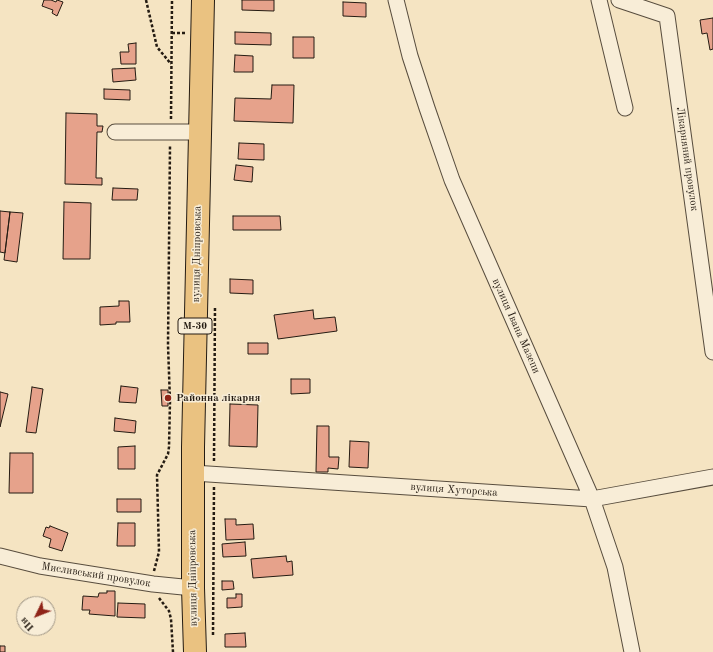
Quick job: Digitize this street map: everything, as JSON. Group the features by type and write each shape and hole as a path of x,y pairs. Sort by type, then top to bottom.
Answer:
{"highway":[{"name":"вулиця Дніпровська","path":"195,652 193,588 193,473 199,132 203,0"}],"street":[{"name":"вулиця Івана Мазепи","path":"396,0 410,56 452,180 592,499 615,567 632,652"},
{"path":"599,0 625,108"},
{"name":"Лікарняний провулок","path":"619,0 667,16 713,352"},
{"path":"115,132 199,132"},
{"name":"вулиця Хуторська","path":"193,473 592,499 713,477"},
{"name":"Мисливський провулок","path":"0,556 40,566 153,584 193,588"}],"path":[{"path":"146,0 157,47 171,64"},
{"path":"172,0 168,301 170,401 169,447 168,454 157,475 159,552 152,575 152,592 160,599 169,611 171,619 173,652"},
{"path":"172,32 187,33"},
{"path":"213,636 215,298"},
{"path":"169,447 175,447"}],"building":[{"path":"44,0 56,2 57,0 63,2 57,16 52,13 53,10 42,6"},
{"path":"242,0 274,0 274,11 242,10"},
{"path":"343,2 366,3 366,17 343,16"},
{"path":"713,18 713,49 710,50 707,33 702,34 700,20"},
{"path":"235,32 271,33 271,45 235,44"},
{"path":"293,37 314,37 314,58 293,58"},
{"path":"136,43 136,64 121,64 120,52 129,52 128,44"},
{"path":"235,55 253,56 253,72 234,72"},
{"path":"135,68 136,80 113,82 112,69"},
{"path":"272,85 294,85 293,123 234,121 235,98 271,99"},
{"path":"104,89 130,90 130,100 104,99"},
{"path":"66,113 97,114 97,126 103,126 102,132 97,132 96,178 102,178 102,185 65,184"},
{"path":"239,143 264,144 264,160 238,159"},
{"path":"236,165 253,167 252,182 234,180"},
{"path":"113,188 138,189 137,200 112,200"},
{"path":"64,202 91,203 90,259 63,259"},
{"path":"0,211 10,212 5,253 0,252"},
{"path":"10,212 23,213 17,262 4,260"},
{"path":"233,216 280,216 281,230 233,230"},
{"path":"230,279 253,280 253,294 230,293"},
{"path":"119,301 129,301 130,322 116,322 116,324 100,325 100,307 119,306"},
{"path":"313,310 314,319 335,317 337,331 278,339 274,315"},
{"path":"248,343 268,343 268,354 248,354"},
{"path":"291,379 310,379 310,393 291,394"},
{"path":"121,386 138,388 136,403 119,402"},
{"path":"32,387 43,389 36,433 26,432"},
{"path":"161,390 168,390 168,406 162,406"},
{"path":"0,392 8,394 0,427"},
{"path":"230,404 258,405 257,447 229,446"},
{"path":"115,418 136,421 135,433 114,431"},
{"path":"317,426 329,426 329,457 339,457 338,469 328,468 328,472 316,472"},
{"path":"350,441 369,442 368,468 349,467"},
{"path":"135,446 135,469 118,469 118,447"},
{"path":"10,453 33,453 33,493 9,493"},
{"path":"117,499 141,499 141,512 117,512"},
{"path":"225,519 236,519 236,525 253,524 254,539 226,540"},
{"path":"118,523 135,523 135,546 117,546"},
{"path":"50,526 68,533 62,551 49,547 51,539 43,536 46,527 49,528"},
{"path":"245,542 246,556 223,557 222,544"},
{"path":"286,556 287,562 292,561 293,575 253,578 251,559"},
{"path":"222,581 233,581 234,589 222,590"},
{"path":"107,591 115,591 115,616 89,614 90,610 82,610 83,596 98,597 99,593 107,593"},
{"path":"236,594 242,594 242,607 227,608 227,598 236,598"},
{"path":"118,603 145,604 145,618 117,617"},
{"path":"245,633 246,647 225,647 225,634"},
{"path":"0,646 5,646 5,652 0,652"}],"place":[{"name":"Районна лікарня","path":"168,398"}]}
